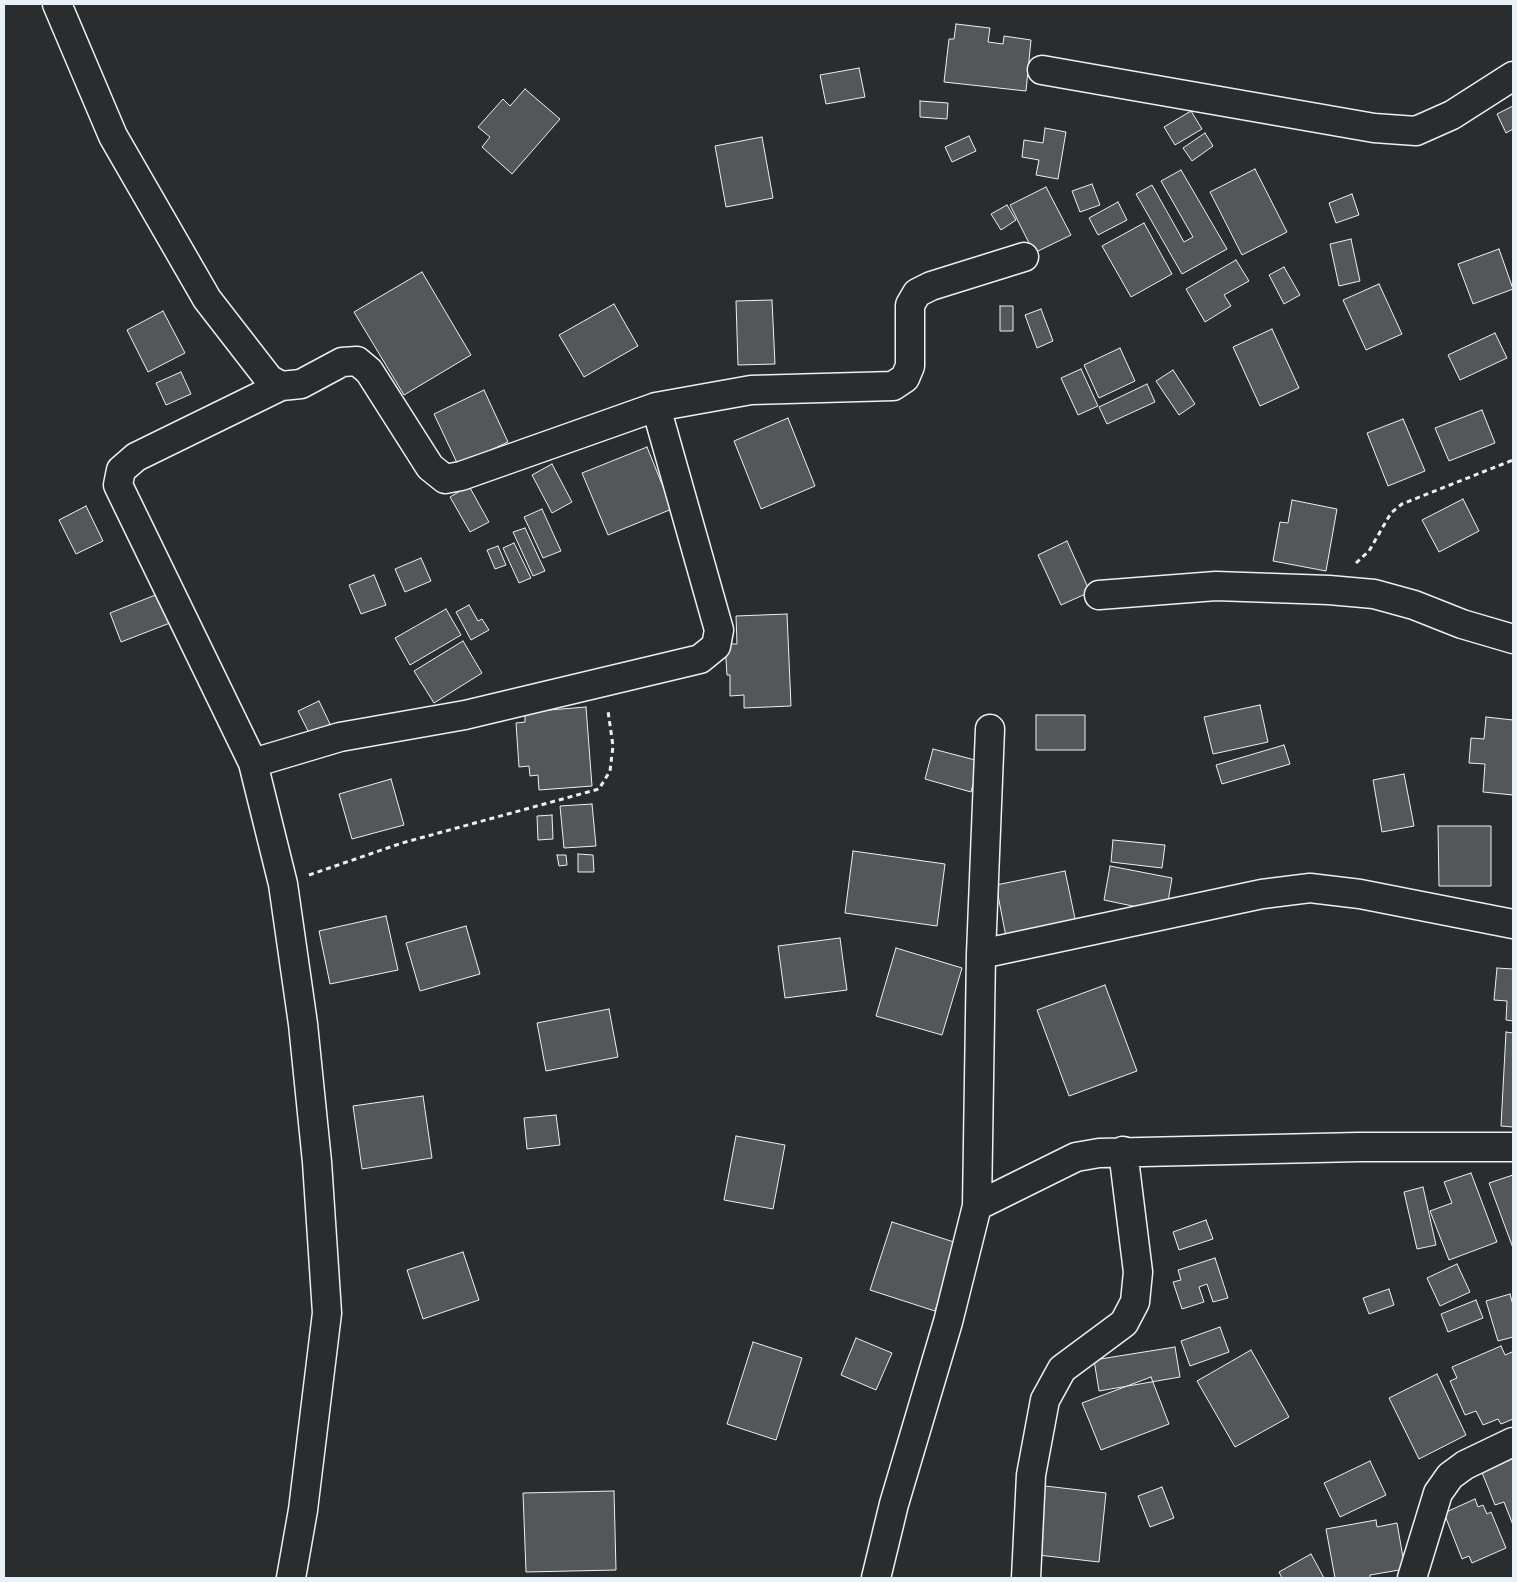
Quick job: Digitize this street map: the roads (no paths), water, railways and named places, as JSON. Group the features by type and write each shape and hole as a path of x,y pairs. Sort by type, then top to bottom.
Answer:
{"street":[{"path":"57,4 113,136 202,290 269,379 281,386"},
{"path":"1042,70 1374,128 1416,131 1452,115 1513,76"},
{"path":"291,1578 303,1510 327,1313 317,1162 303,1024 283,884 253,763 118,485 121,470 136,457 281,386 301,384 342,362 357,361 368,372 430,467 445,479 460,476 656,407 751,390 893,386 905,378 910,366 910,305 917,293 931,286 1024,257"},
{"path":"253,763 340,738 465,715 700,659 716,646 719,630 656,407"},
{"path":"1099,595 1216,586 1329,590 1374,594 1414,605 1462,624 1513,639"},
{"path":"876,1578 894,1504 948,1322 977,1206 981,954 990,729"},
{"path":"981,954 1262,894 1310,888 1360,894 1513,924"},
{"path":"977,1206 1076,1157 1123,1151 1359,1147 1513,1148"},
{"path":"1026,1578 1031,1475 1045,1400 1062,1369 1124,1323 1135,1302 1138,1272 1123,1151"},
{"path":"1412,1578 1438,1493 1450,1476 1465,1465 1513,1442"}]}
